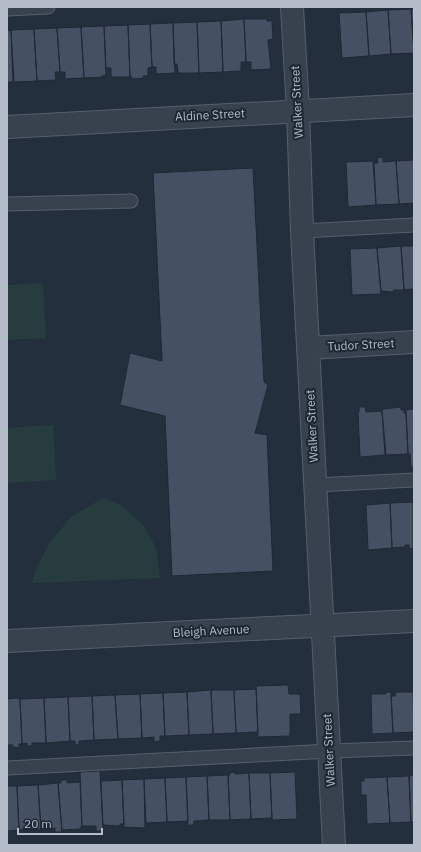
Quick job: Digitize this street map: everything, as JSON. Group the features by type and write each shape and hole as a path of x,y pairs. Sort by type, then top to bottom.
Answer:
{"street":[{"name":"Walker Street","path":"292,7 298,110 302,231 324,625 334,845"},
{"name":"Aldine Street","path":"7,127 298,110 414,105"},
{"name":"Tudor Street","path":"308,348 414,342"},
{"name":"Bleigh Avenue","path":"7,641 414,621"}],"lane":[{"path":"7,9 48,7"},
{"path":"7,204 131,201"},
{"path":"302,231 414,225"},
{"path":"316,485 414,480"},
{"path":"7,768 414,748"}],"green space":[{"path":"43,283 46,338 7,340 7,285"},
{"path":"53,425 56,480 7,483 7,428"},
{"path":"103,498 122,506 144,526 156,548 160,578 32,583 37,566 51,541 71,517"}],"building":[{"path":"411,9 414,53 391,54 388,10"},
{"path":"411,9 414,9 414,48"},
{"path":"388,10 391,54 369,56 366,12"},
{"path":"366,12 369,56 342,58 339,13"},
{"path":"244,19 267,19 267,21 272,21 273,39 268,40 271,69 251,70 251,62 246,62"},
{"path":"244,19 246,62 241,62 241,71 223,72 221,21"},
{"path":"221,21 223,72 199,73 197,22"},
{"path":"197,22 199,73 178,73 177,64 174,64 173,23"},
{"path":"173,23 175,73 156,74 156,67 152,67 150,24"},
{"path":"150,24 152,67 148,68 148,76 143,76 144,78 132,79 131,76 130,77 128,25"},
{"path":"128,25 130,77 111,77 111,68 106,68 104,26"},
{"path":"104,26 106,75 102,77 84,78 81,27"},
{"path":"81,27 84,78 65,79 65,72 60,72 57,28"},
{"path":"57,28 60,72 55,72 56,80 37,81 34,29"},
{"path":"34,29 37,81 14,82 11,30"},
{"path":"11,30 13,82 7,82 7,31"},
{"path":"383,157 383,162 396,161 399,204 376,205 374,163 378,163 377,158"},
{"path":"414,160 414,203 399,204 396,161"},
{"path":"373,161 376,205 348,207 346,162"},
{"path":"253,168 264,382 268,385 255,433 267,435 273,571 172,576 165,416 120,405 130,353 162,361 153,173"},
{"path":"401,246 414,246 414,291 412,289 404,290"},
{"path":"401,246 404,290 394,290 392,292 381,291 377,248"},
{"path":"377,248 381,294 352,295 350,249"},
{"path":"359,407 365,407 366,412 382,411 385,455 360,457"},
{"path":"401,407 401,410 404,410 404,413 406,413 408,454 386,455 382,411 383,409"},
{"path":"414,409 414,467 411,467 410,454 408,454 406,410"},
{"path":"413,502 413,548 409,549 409,545 405,545 405,547 392,548 390,503"},
{"path":"390,503 392,548 368,550 366,505"},
{"path":"288,685 289,694 300,694 301,714 290,714 290,736 258,737 256,686"},
{"path":"256,689 258,732 236,733 234,690"},
{"path":"211,690 213,734 189,735 187,692"},
{"path":"211,690 234,690 236,733 213,734"},
{"path":"187,692 189,735 165,736 163,693"},
{"path":"386,692 391,692 393,733 372,734 371,694 386,694"},
{"path":"396,692 413,692 414,732 393,733 391,696 395,696"},
{"path":"163,693 165,736 160,736 160,741 154,742 154,737 142,738 140,694"},
{"path":"140,694 142,738 118,739 115,695"},
{"path":"115,695 118,739 94,740 92,696"},
{"path":"92,696 94,740 79,741 79,745 75,745 75,741 70,741 68,697"},
{"path":"68,697 70,741 46,743 44,698"},
{"path":"44,698 46,743 32,743 32,746 27,746 27,743 22,744 20,699"},
{"path":"7,699 20,699 22,744 19,744 19,748 13,747 13,745 7,745"},
{"path":"100,771 103,831 96,831 96,826 82,826 80,772"},
{"path":"235,772 235,774 249,773 251,819 230,820 228,775 230,775 229,773"},
{"path":"295,772 297,819 272,820 270,773"},
{"path":"249,773 270,773 272,818 251,819"},
{"path":"228,775 230,820 209,820 207,776"},
{"path":"414,775 414,822 411,822 409,776"},
{"path":"207,776 209,820 194,821 194,825 188,825 186,777"},
{"path":"409,776 411,822 390,823 387,777"},
{"path":"186,777 188,821 167,822 165,778"},
{"path":"387,777 390,823 367,824 366,795 361,795 361,781 364,781 364,778"},
{"path":"165,778 167,822 146,823 144,779"},
{"path":"144,779 145,828 124,827 122,780"},
{"path":"61,780 67,780 67,783 80,782 82,826 80,829 62,830 58,783 61,783"},
{"path":"122,780 124,824 120,824 120,826 103,825 101,781"},
{"path":"58,783 62,832 55,832 55,828 41,829 38,785"},
{"path":"38,785 41,829 19,830 17,786"},
{"path":"7,786 17,786 19,830 7,831"}]}
